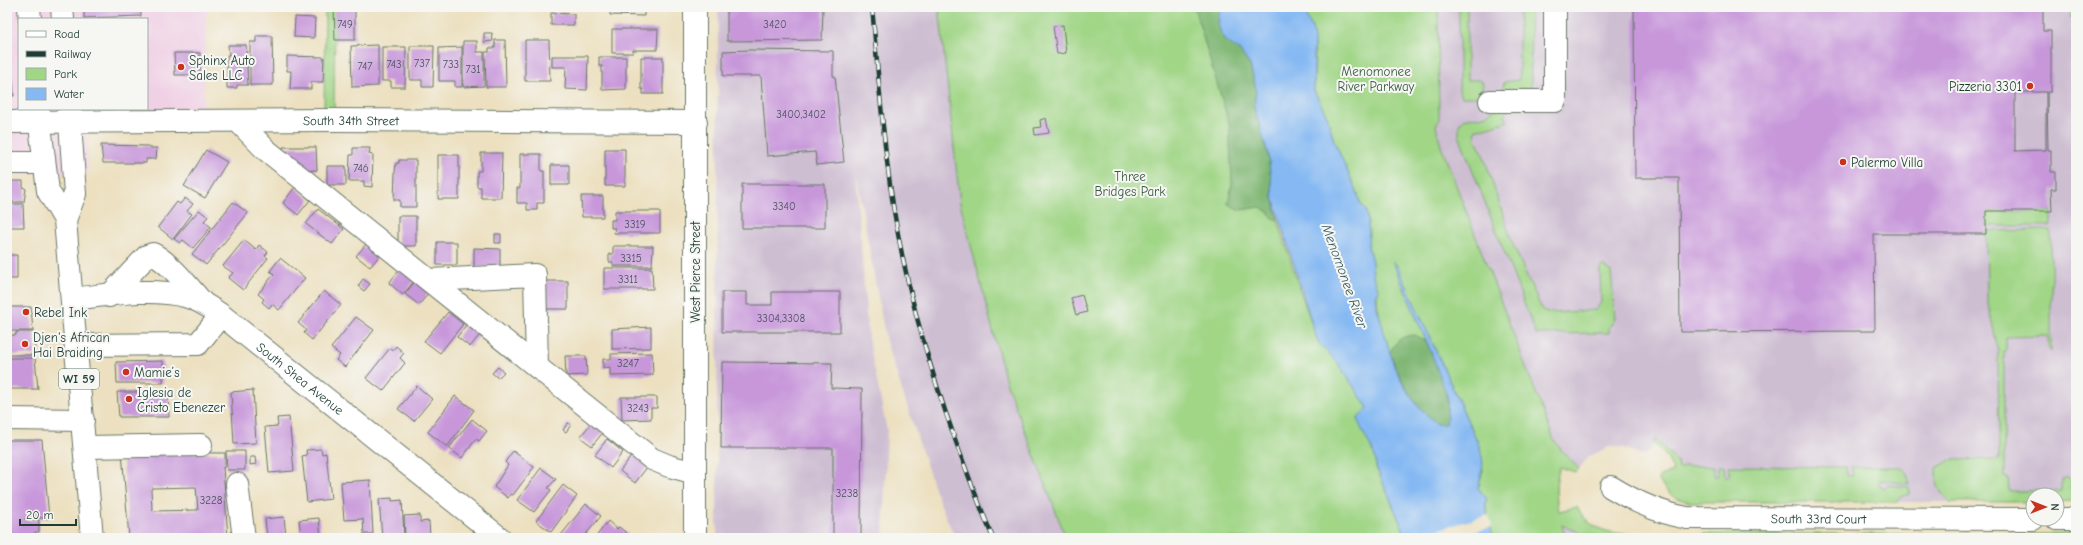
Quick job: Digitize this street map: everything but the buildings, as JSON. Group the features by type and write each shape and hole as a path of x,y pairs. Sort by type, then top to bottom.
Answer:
{"street":[{"path":"29,7 30,18"},
{"path":"62,7 63,18"},
{"name":"West Pierce Street","path":"695,7 695,538"},
{"path":"1490,101 1555,101 1555,7"},
{"name":"South 34th Street","path":"7,122 38,116 70,115 238,121 696,122"},
{"name":"WI 59","path":"65,220 75,194 70,115"},
{"name":"WI 59","path":"38,116 48,191 65,220 86,447 92,538"},
{"path":"238,121 265,149 652,458 668,466 695,473"},
{"path":"7,163 44,163"},
{"path":"76,345 198,344 213,309 162,259 153,254 147,256 109,296"},
{"path":"429,280 535,275 537,367"},
{"name":"South Shea Avenue","path":"72,299 142,292 166,292 186,296 213,309 500,538"},
{"path":"7,419 83,420"},
{"path":"86,447 201,445"},
{"path":"237,484 244,538"},
{"name":"South 33rd Court","path":"1611,488 1667,514 1687,518 2025,519"},
{"path":"2065,519 2076,519"}],"shaded area":[{"path":"7,7 207,7 203,110 148,110 148,18 18,18 18,110 85,110 88,172 7,175"},
{"path":"718,7 939,7 960,203 1006,382 1066,538 955,538 935,491 886,341 855,170 868,337 887,431 883,538 717,538"},
{"path":"1438,7 2076,7 2076,502 2065,502 2065,487 2025,487 2025,502 1689,502 1674,496 1661,484 1658,479 1660,476 1673,471 1667,457 1654,444 1644,456 1622,447 1609,447 1589,456 1579,469 1554,440 1441,146 1436,126 1439,119"},
{"path":"1576,507 1583,517 1592,525 1616,534 2076,534 2076,538 1559,538 1562,525"}],"green space":[{"path":"325,7 335,7 334,110 324,111"},
{"name":"Three Bridges Park","path":"939,7 1220,7 1218,25 1299,288 1319,344 1337,362 1368,408 1358,418 1377,460 1376,467 1407,538 1066,538 1006,382 960,203"},
{"path":"1194,7 1220,7 1218,25 1224,39 1239,50 1250,65 1256,89 1254,108 1268,154 1273,197 1278,220 1274,219 1268,212 1260,207 1240,210 1228,204 1232,183 1229,123"},
{"name":"Menomonee River Parkway","path":"1305,7 1438,7 1439,119 1436,126 1441,146 1554,440 1579,469 1575,472 1560,467 1556,489 1559,511 1577,507 1584,517 1601,529 1622,534 1656,534 1654,538 1619,538 1596,536 1573,530 1562,525 1565,537 1567,538 1493,538 1485,502 1487,499 1478,488 1483,470 1480,448 1397,265 1393,262 1431,352 1394,366 1378,305 1377,297 1379,291 1373,276 1372,262 1368,246 1369,232 1366,210 1360,203 1357,192 1334,141 1327,116 1314,91 1315,55 1312,27 1307,19"},
{"path":"1459,7 1467,7 1467,80 1480,80 1483,83 1482,93 1476,97 1462,97 1459,92"},
{"path":"1519,7 1530,7 1531,88 1520,89 1520,94 1504,115 1508,121 1486,128 1476,129 1475,138 1482,151 1512,242 1542,310 1551,313 1596,310 1601,302 1600,268 1603,266 1611,271 1615,316 1614,321 1609,327 1609,333 1536,334 1459,135 1459,125 1463,119 1479,117 1490,113 1497,104 1504,82 1519,80"},
{"path":"2065,7 2076,7 2076,17 2070,17 2070,13"},
{"path":"1986,211 2051,211 2051,226 1986,226"},
{"path":"2051,230 2051,352 2048,347 2048,336 2006,337 2006,352 2004,352 2004,476 2008,477 2009,491 2025,491 2025,502 1950,502 1940,491 1936,476 1938,467 1951,460 1999,459 1998,351 1987,298 1986,231"},
{"path":"1415,335 1426,341 1443,381 1446,392 1448,414 1446,424 1437,424 1420,409 1404,384 1390,352 1400,339 1406,336"},
{"path":"1655,439 1677,461 1679,469 1685,466 1714,466 1714,476 1718,476 1718,466 1724,466 1725,476 1727,478 1729,476 1729,466 1846,467 1847,475 1849,476 1853,476 1851,467 1902,467 1908,474 1909,484 1880,480 1879,485 1885,488 1888,485 1909,487 1909,495 1903,495 1896,502 1689,502 1679,499 1671,494 1664,488 1658,479 1660,476 1673,471 1667,457 1653,443"},
{"path":"2067,476 2071,481 2072,501 2065,501 2065,487 2062,487 2062,479"},
{"path":"1703,534 1961,534 1961,538 1703,538"},
{"path":"1964,534 2076,534 2076,538 1964,538"}],"water":[{"name":"Menomonee River","path":"1220,7 1305,7 1307,19 1312,27 1314,39 1314,91 1327,116 1334,141 1357,192 1360,203 1366,210 1369,232 1368,246 1372,262 1373,276 1379,291 1376,295 1377,307 1394,366 1409,394 1419,407 1437,424 1446,424 1448,399 1431,352 1393,262 1397,265 1480,448 1483,464 1478,488 1487,499 1485,503 1493,538 1407,538 1376,467 1376,460 1372,448 1360,425 1358,418 1368,408 1337,362 1319,344 1315,334 1273,197 1268,154 1254,107 1256,89 1250,65 1239,50 1224,40 1218,25"}],"pier":[{"path":"1489,515 1492,527 1454,538 1408,538"}],"railway":[{"path":"872,7 887,165 897,228 911,295 942,401 966,470 993,538"}],"place":[{"name":"Sphinx Auto Sales LLC","path":"181,67"},
{"name":"Pizzeria 3301","path":"2030,86"},
{"name":"Palermo Villa","path":"1843,162"},
{"name":"Rebel Ink","path":"26,312"},
{"name":"Djen's African Hai Braiding","path":"25,344"},
{"name":"Mamie’s","path":"126,372"},
{"name":"Iglesia de Cristo Ebenezer","path":"129,399"}]}
